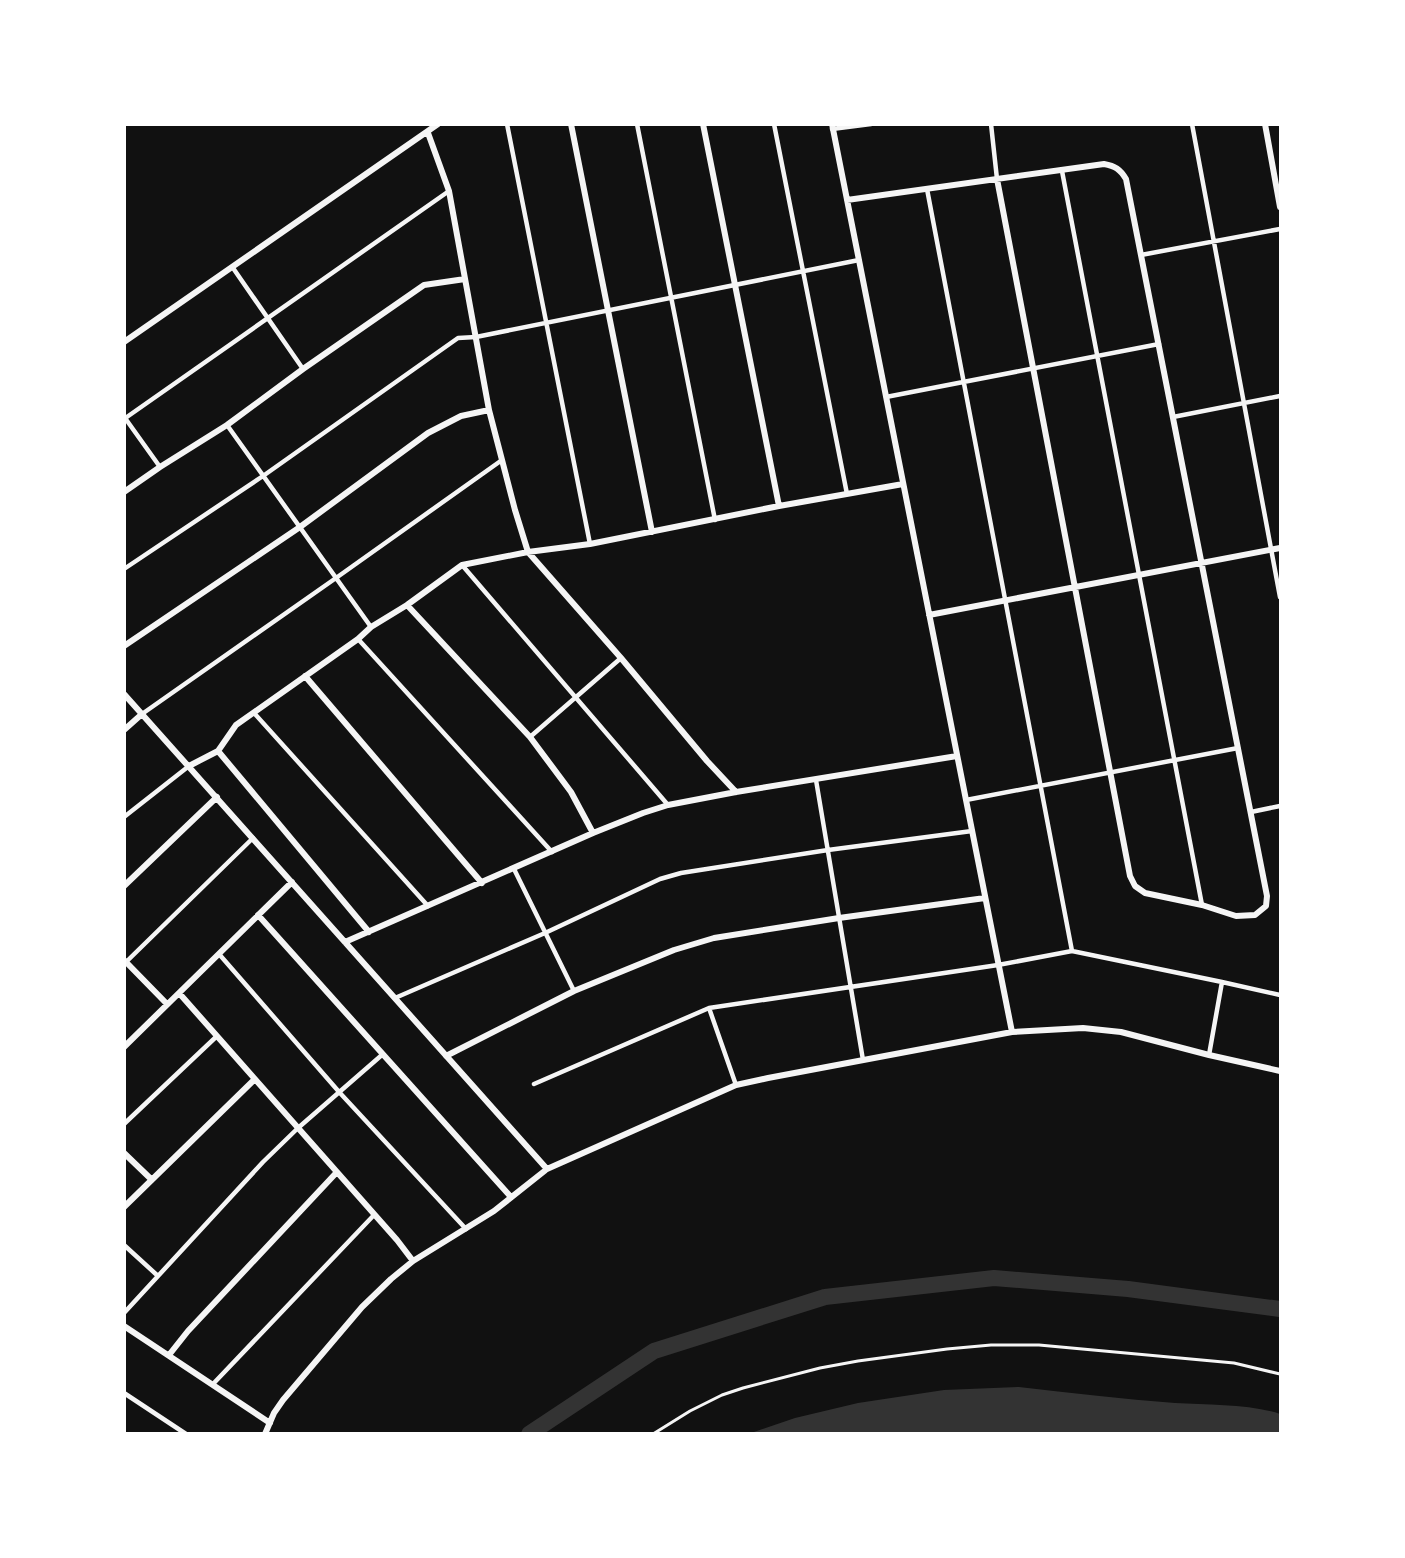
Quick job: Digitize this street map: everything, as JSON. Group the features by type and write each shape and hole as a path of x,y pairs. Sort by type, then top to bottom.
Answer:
{"street":[{"path":"124,342 438,124"},
{"path":"571,124 652,532"},
{"path":"703,124 779,506"},
{"path":"1265,124 1281,207"},
{"path":"832,127 1012,1032"},
{"path":"428,132 449,191 489,410 528,552 736,792"},
{"path":"847,200 1104,164 1114,166 1126,179 1267,896 1266,906 1255,915 1236,916 1202,905 1145,893 1135,886 1130,876 997,179"},
{"path":"124,492 159,467 227,425 424,285 465,279"},
{"path":"124,646 300,527 428,433 462,416 489,410"},
{"path":"189,766 218,751 236,725 358,639 371,627 462,565 528,552 590,544 903,484"},
{"path":"929,615 1281,548"},
{"path":"407,604 530,736 571,792 593,833"},
{"path":"305,676 482,883"},
{"path":"124,694 547,1169"},
{"path":"124,730 142,714"},
{"path":"218,751 369,932"},
{"path":"345,942 593,833 668,805 957,756"},
{"path":"124,886 217,797"},
{"path":"124,1047 292,882"},
{"path":"446,1056 574,991 674,950 714,938 985,898"},
{"path":"258,915 511,1197"},
{"path":"125,962 167,1004"},
{"path":"179,993 413,1261"},
{"path":"265,1434 274,1413 283,1400 362,1307 413,1261 494,1211 547,1169 736,1085 1012,1032 1083,1028 1121,1032 1281,1071"},
{"path":"124,1207 255,1079"},
{"path":"124,1153 152,1180"},
{"path":"169,1355 188,1331 337,1173"},
{"path":"124,1326 270,1423"}],"lane":[{"path":"507,124 590,544"},
{"path":"637,124 715,520"},
{"path":"774,124 847,494"},
{"path":"832,127 871,124"},
{"path":"991,124 997,179"},
{"path":"1192,124 1281,597"},
{"path":"1062,171 1202,905"},
{"path":"927,189 1072,951"},
{"path":"159,467 125,418 449,191"},
{"path":"1141,255 1281,229"},
{"path":"124,569 263,476 458,338 476,337 859,260"},
{"path":"233,268 303,369"},
{"path":"886,397 1159,344"},
{"path":"1173,417 1281,396"},
{"path":"227,425 371,627"},
{"path":"142,714 502,460"},
{"path":"462,565 668,805"},
{"path":"358,639 552,852"},
{"path":"530,736 621,658"},
{"path":"254,712 429,906"},
{"path":"966,800 1238,748"},
{"path":"124,817 189,766"},
{"path":"816,780 863,1060"},
{"path":"1251,812 1281,806"},
{"path":"395,998 546,933 670,876 828,850 972,831"},
{"path":"125,962 253,838"},
{"path":"514,868 574,991"},
{"path":"534,1084 709,1008 998,965 1072,951 1281,995"},
{"path":"219,954 340,1093 466,1229"},
{"path":"1209,1055 1222,982"},
{"path":"709,1008 736,1085"},
{"path":"124,1124 217,1036"},
{"path":"124,1313 262,1162 383,1054"},
{"path":"213,1384 375,1215"},
{"path":"124,1245 158,1276"},
{"path":"124,1393 186,1434"}],"path":[{"path":"653,1434 690,1411 722,1395 743,1388 820,1368 947,1349 991,1345 1039,1346 1234,1363 1281,1374"}],"shaded area":[{"path":"1019,1387 1136,1400 1256,1408 1280,1414 1280,1433 751,1433 795,1418 858,1403 944,1390"}],"waterway":[{"path":"529,1434 654,1351 825,1297 994,1278 1128,1289 1280,1309"}]}
